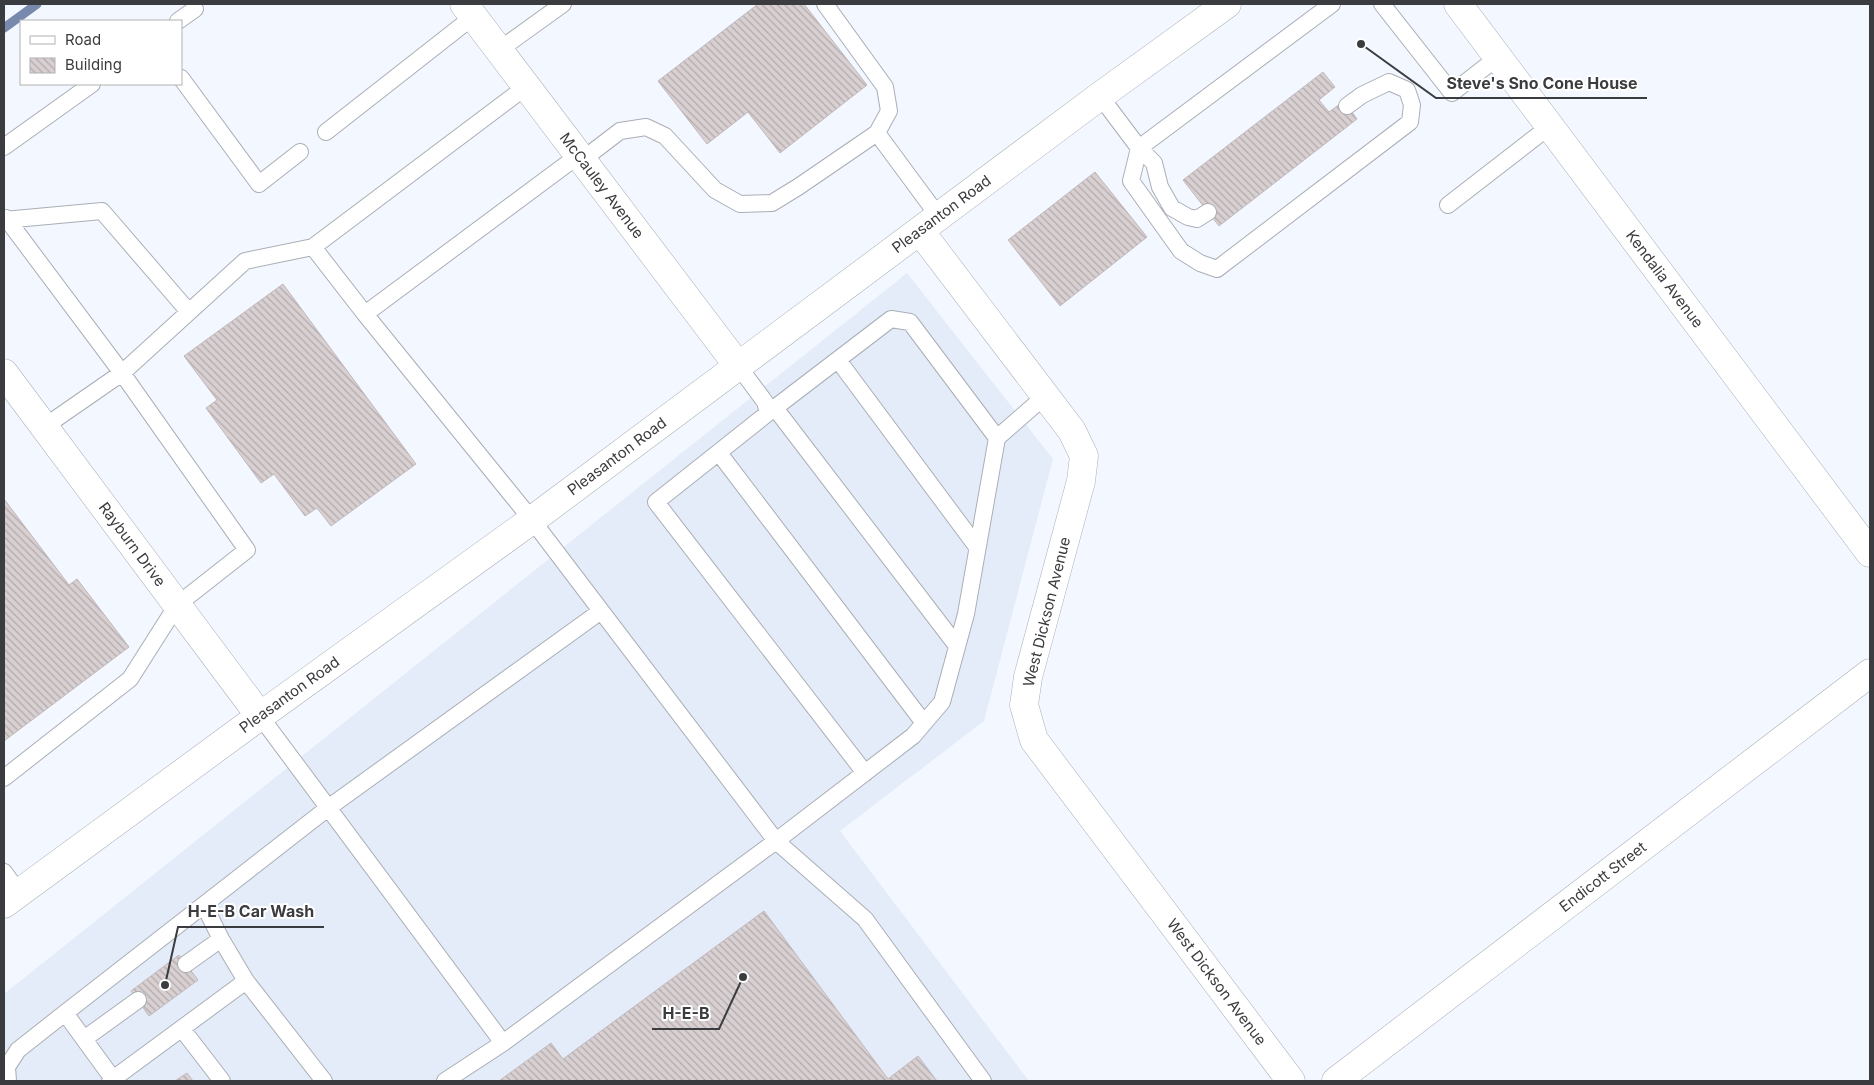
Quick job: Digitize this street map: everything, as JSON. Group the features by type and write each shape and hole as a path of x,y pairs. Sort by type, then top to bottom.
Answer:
{"street":[{"name":"Kendalia Avenue","path":"1458,4 1870,553"},
{"name":"Pleasanton Road","path":"9,890 260,716 532,520 930,224 1215,7"},
{"name":"McCauley Avenue","path":"469,10 739,366"},
{"name":"West Dickson Avenue","path":"930,224 1045,396 1072,431 1084,456 1081,481 1028,677 1024,705 1034,740 1291,1081"},
{"name":"Rayburn Drive","path":"4,373 260,716"},
{"name":"Endicott Street","path":"1336,1081 1870,673"}],"lane":[{"path":"499,50 563,4"},
{"path":"364,314 620,131 646,127 665,136 715,190 740,204 772,203 798,187 877,133 889,111 885,87 824,4"},
{"path":"1332,4 1139,148 1131,181 1182,250 1200,264 1217,269 1410,122 1412,105 1406,90 1389,82 1362,94 1347,106"},
{"path":"1382,4 1452,93 1498,57"},
{"path":"179,20 195,9"},
{"path":"326,132 469,10"},
{"path":"182,79 259,184 300,152"},
{"path":"4,147 91,85"},
{"path":"44,427 122,373 245,261 312,247 527,86"},
{"path":"1100,96 1139,148 1154,163 1160,187 1172,208 1188,217 1198,219 1208,212"},
{"path":"1448,205 1550,126"},
{"path":"877,133 930,224"},
{"path":"5,219 102,211 189,312"},
{"path":"4,778 130,679 177,606 247,550 122,373 5,219"},
{"path":"312,247 364,314 532,520 776,841 865,919 983,1081"},
{"path":"865,773 656,502 891,319 910,322 997,438"},
{"path":"838,360 978,547"},
{"path":"739,366 765,402 957,646"},
{"path":"444,1081 503,1043 776,841 913,736 942,702 966,614 997,438 1045,396"},
{"path":"719,453 924,723"},
{"path":"8,1081 7,1067 18,1050 328,808 600,611"},
{"path":"260,716 503,1043"},
{"path":"204,905 221,939 246,981 324,1081"},
{"path":"186,964 221,939"},
{"path":"65,1013 113,1081 246,981"},
{"path":"84,1039 138,1000"},
{"path":"182,1029 222,1081"}],"shaded area":[{"path":"907,273 1053,459 984,721 840,831 1029,1081 4,1081 4,994"}],"building":[{"path":"758,4 804,4 867,85 780,153 748,112 707,144 658,81"},
{"path":"1323,72 1335,87 1319,100 1329,112 1344,101 1357,119 1219,226 1183,180"},
{"path":"1095,172 1147,237 1060,306 1008,240"},
{"path":"283,284 416,464 331,526 317,508 305,516 274,474 261,483 206,408 217,400 184,356"},
{"path":"4,499 69,585 77,579 129,647 4,741"},
{"path":"764,911 888,1079 918,1056 937,1081 499,1081 551,1043 563,1059"},
{"path":"179,955 198,980 149,1016 131,991"},
{"path":"187,1073 193,1081 175,1081"}],"waterway":[{"path":"4,28 37,4"}],"place":[{"name":"Steve's Sno Cone House","path":"1361,44"},
{"name":"H-E-B","path":"743,977"},
{"name":"H-E-B Car Wash","path":"165,985"}]}
